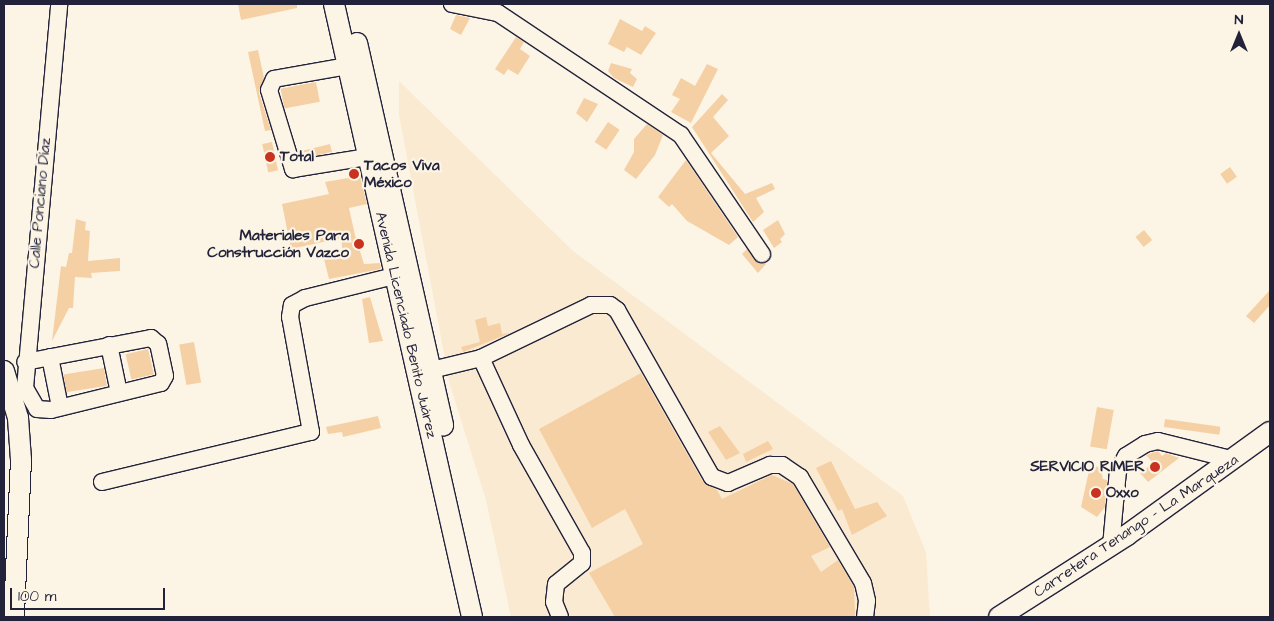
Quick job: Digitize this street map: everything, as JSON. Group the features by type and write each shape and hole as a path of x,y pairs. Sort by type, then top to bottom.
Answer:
{"main road":[{"name":"Avenida Licenciado Benito Juárez","path":"334,4 355,65"},
{"name":"Avenida Licenciado Benito Juárez","path":"348,4 355,65 375,156 424,372 483,617"},
{"name":"Avenida Licenciado Benito Juárez","path":"375,156 394,276 424,372 472,617"},
{"path":"4,371 18,392 20,434 22,490 14,617"},
{"name":"Carretera Tenango - La Marqueza","path":"1000,617 1111,546 1234,460 1270,432"}],"street":[{"name":"Calle Ponciano Díaz","path":"18,392 25,362 59,4"},
{"path":"452,4 498,13 681,135 762,254"},
{"path":"355,65 274,79 269,90 293,169 375,156"},
{"path":"102,482 311,432 290,318 292,305 304,298 394,276"},
{"path":"424,372 481,358 591,305 599,303 617,310 712,477 728,483 770,465 782,465 800,478 863,583 867,601 864,617"},
{"path":"18,392 38,409 60,408 161,383 165,376 155,340 146,338 25,362"},
{"path":"108,345 119,393"},
{"path":"50,357 60,408"},
{"path":"481,358 521,445 582,553 582,563 556,584 554,602 560,617"},
{"path":"1111,546 1118,471 1126,456 1145,444 1158,441 1234,460"}],"shaded area":[{"path":"399,81 573,251 903,496 926,552 930,617 511,617 486,500 450,385 399,115"}],"building":[{"path":"238,4 297,4 297,8 241,20"},
{"path":"456,15 470,18 461,35 450,29"},
{"path":"620,19 642,31 645,26 656,33 641,55 627,47 624,52 608,44"},
{"path":"516,37 524,42 520,49 530,56 518,75 508,69 504,75 495,69"},
{"path":"258,50 264,78 259,93 271,130 265,131 248,52"},
{"path":"611,63 632,69 630,73 637,79 633,87 614,78 608,71"},
{"path":"707,64 718,69 691,123 671,112 680,99 672,95 681,78 695,86"},
{"path":"316,82 320,102 284,109 281,89"},
{"path":"722,94 728,100 713,117 729,136 711,153 745,194 772,183 775,189 756,198 764,212 753,222 692,127"},
{"path":"584,98 598,104 587,122 576,113"},
{"path":"608,122 620,130 606,150 595,142"},
{"path":"647,124 663,135 655,155 636,179 624,170 634,152 634,139"},
{"name":"Total","path":"272,142 278,170 268,172 262,144"},
{"path":"330,144 332,152 306,158 304,151"},
{"path":"686,160 738,237 729,245 687,221 672,204 669,207 658,197"},
{"path":"1230,167 1237,177 1227,184 1220,174"},
{"path":"360,176 367,204 349,208 355,235 364,264 380,263 381,269 329,279 324,259 343,254 341,238 291,249 282,204 329,194 325,182"},
{"path":"76,219 86,222 85,230 90,231 88,261 120,258 120,271 91,273 92,278 75,277 73,308 69,308 52,341 61,266 66,267 69,253 72,253"},
{"path":"778,220 785,234 780,239 782,242 774,248 763,230"},
{"path":"1144,230 1152,240 1144,247 1135,237"},
{"path":"747,249 757,263 766,264 758,273 742,254"},
{"path":"1270,290 1270,305 1254,323 1246,316"},
{"path":"370,297 383,341 369,343 362,299"},
{"path":"486,317 488,326 500,323 502,334 510,333 463,352 461,347 480,342 475,320"},
{"path":"194,342 201,382 186,385 179,345"},
{"path":"148,349 154,374 131,380 126,354"},
{"path":"104,368 107,386 66,392 64,374"},
{"path":"641,373 703,482 717,490 722,499 772,475 793,484 830,547 811,556 821,572 838,560 854,587 855,616 615,617 589,573 643,544 625,509 592,528 539,429"},
{"path":"1097,407 1114,410 1107,449 1090,446"},
{"path":"378,416 381,428 343,437 342,432 328,434 326,427"},
{"path":"1165,419 1220,427 1219,435 1164,427"},
{"path":"720,426 740,453 726,460 708,432"},
{"path":"768,441 773,449 746,462 743,454"},
{"path":"1158,451 1162,456 1166,453 1179,458 1148,482 1140,473 1153,463 1146,455"},
{"path":"831,461 855,509 877,502 887,516 852,535 842,509 838,511 816,468"},
{"name":"Oxxo","path":"1090,466 1100,467 1103,479 1107,480 1105,507 1097,517 1081,507"}],"place":[{"name":"Total","path":"270,157"},
{"name":"Tacos Viva México","path":"354,174"},
{"name":"Materiales Para Construcción Vazco","path":"359,244"},
{"name":"SERVICIO RIMER","path":"1155,467"},
{"name":"Oxxo","path":"1096,493"}]}
